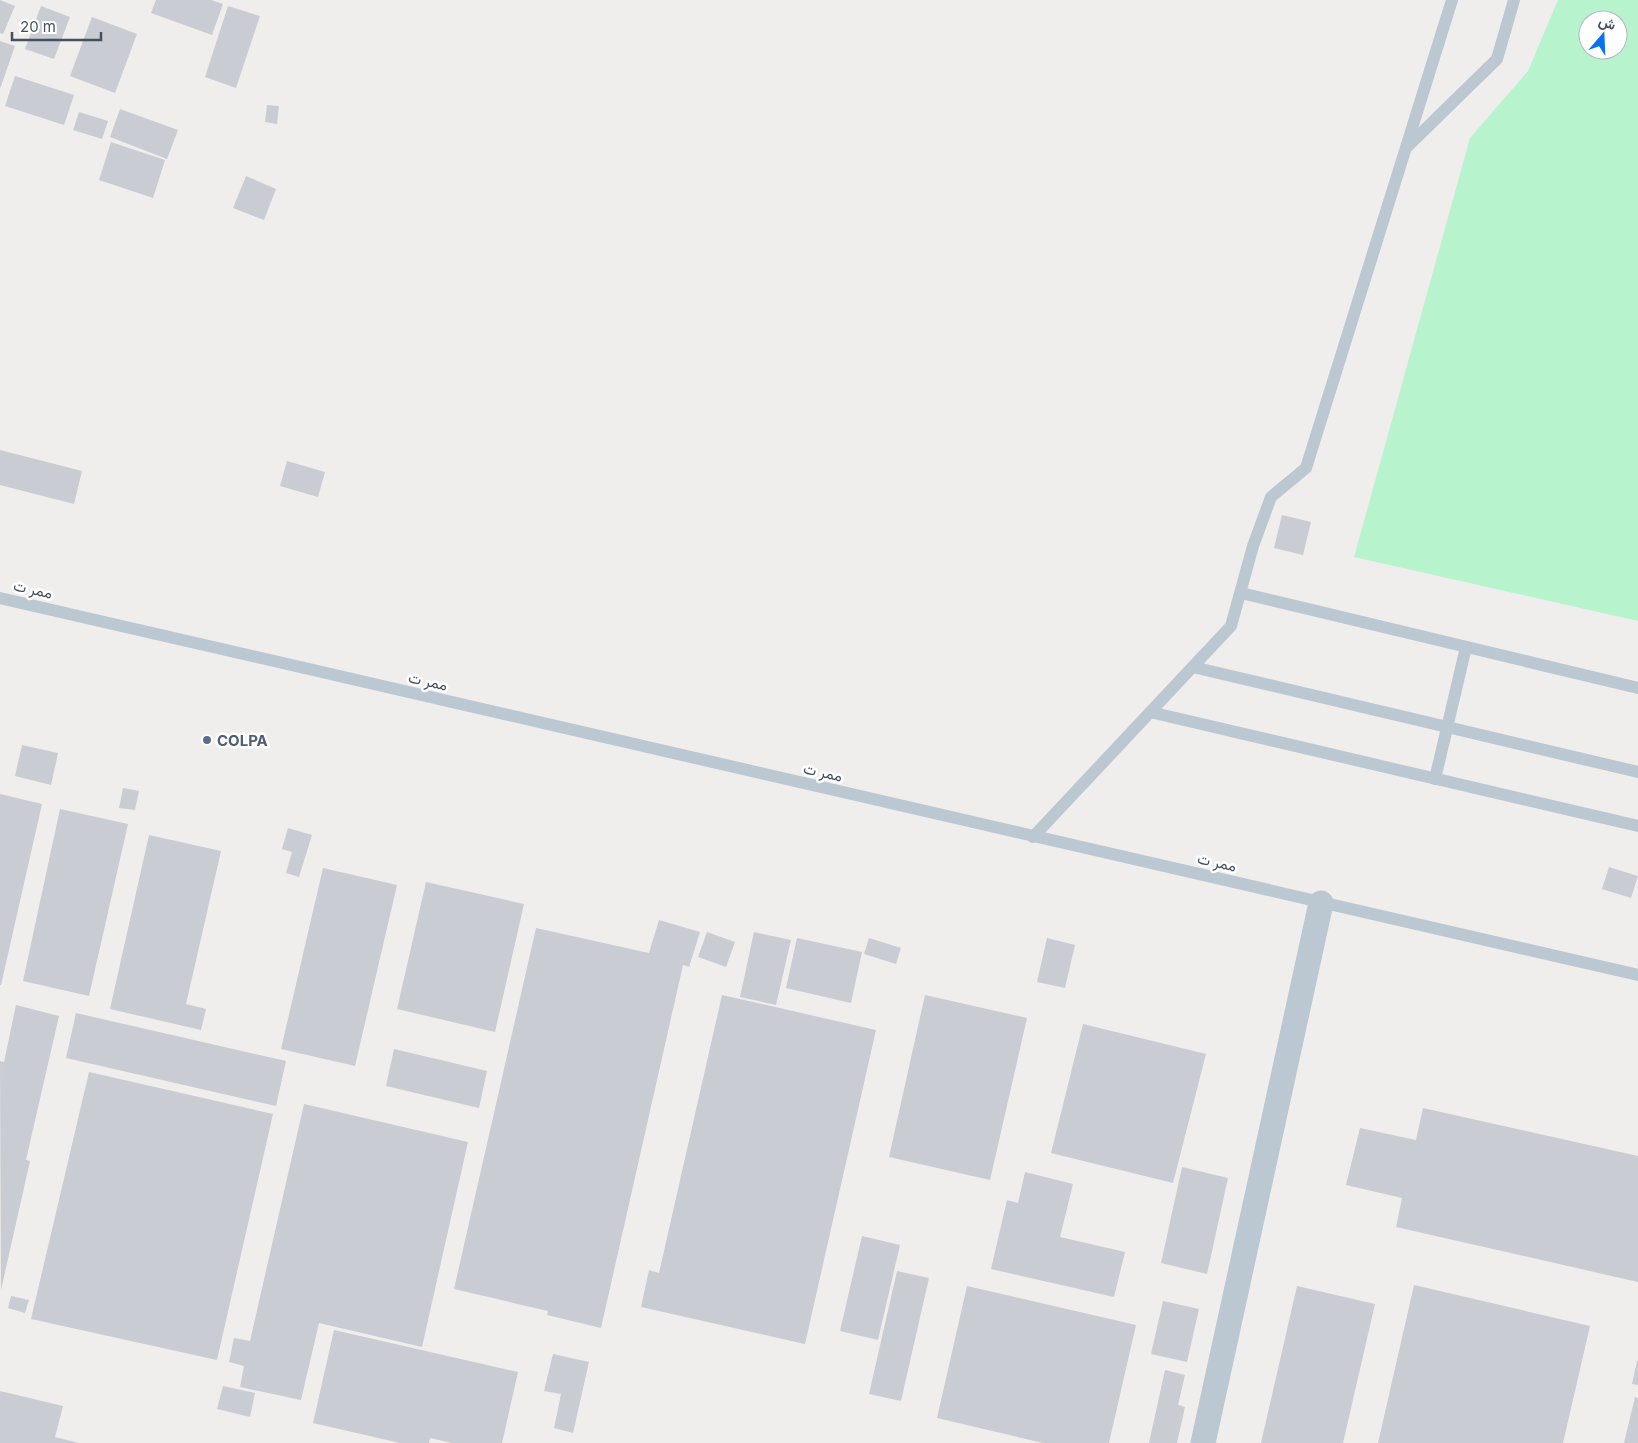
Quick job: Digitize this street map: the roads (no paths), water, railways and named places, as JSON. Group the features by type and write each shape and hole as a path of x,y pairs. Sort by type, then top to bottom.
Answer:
{"street":[{"path":"1203,1443 1321,903"}],"lane":[{"path":"1033,837 1231,626 1254,546 1271,497 1306,468 1452,0"},
{"path":"1406,148 1497,60 1514,0"},
{"path":"1241,593 1638,688"},
{"name":"ممر ت","path":"0,598 1638,975"},
{"path":"1435,779 1466,647"},
{"path":"1193,667 1638,772"},
{"path":"1150,712 1638,826"}],"place":[{"name":"COLPA","path":"207,740"}]}
